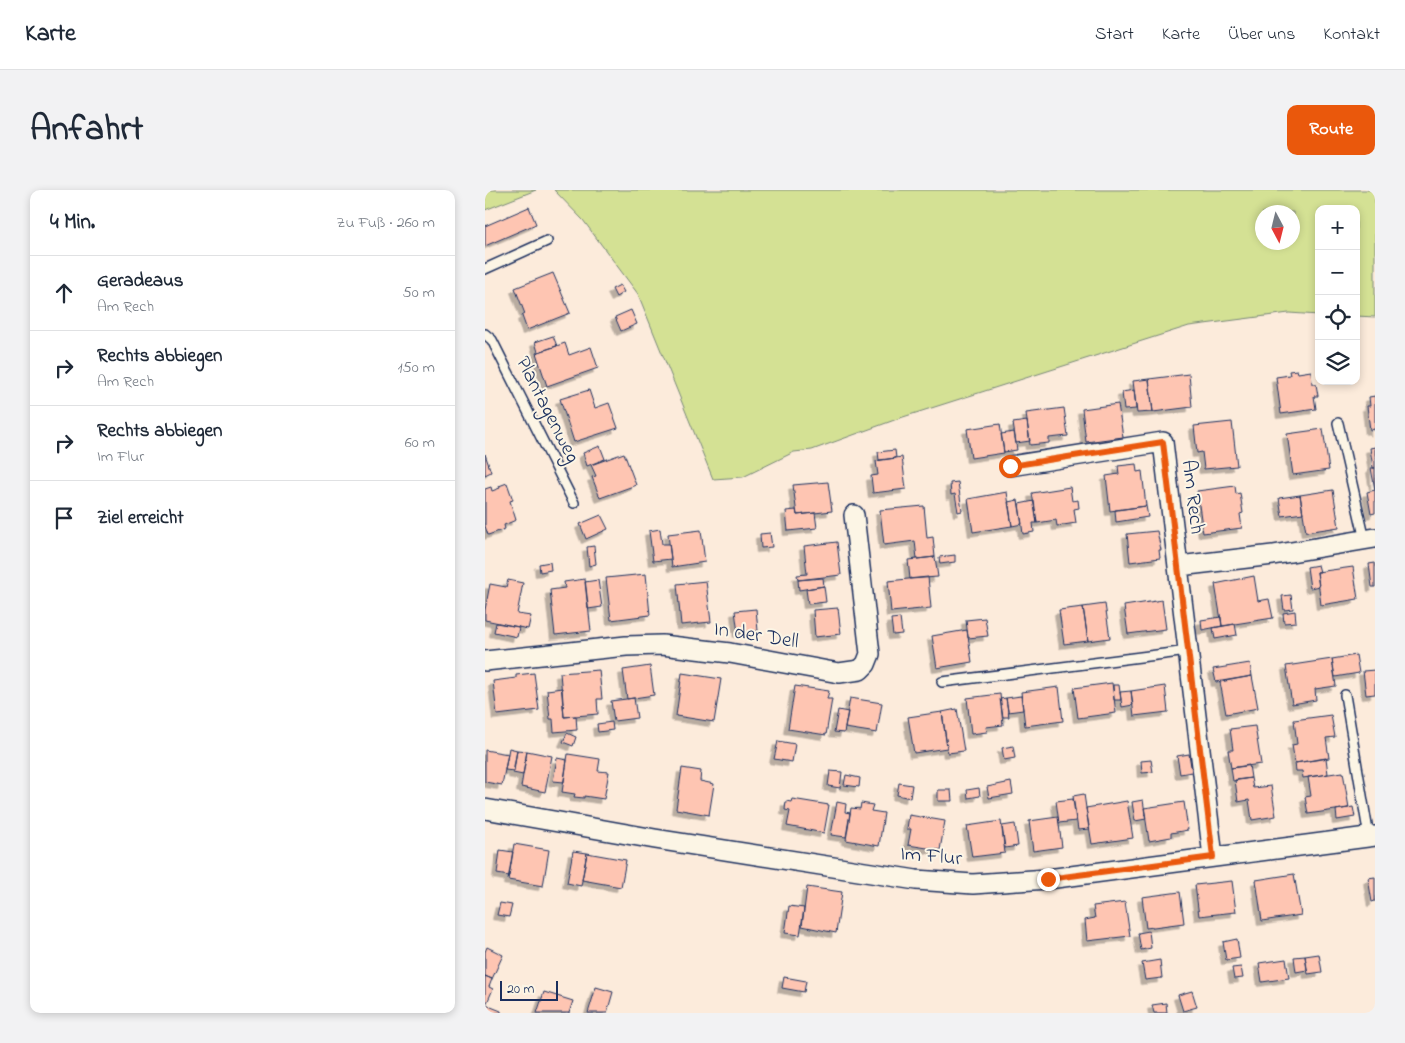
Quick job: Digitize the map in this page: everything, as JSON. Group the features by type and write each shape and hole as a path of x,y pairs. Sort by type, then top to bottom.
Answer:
{"street":[{"name":"Am Rech","path":"1010,466 1163,442 1213,857"},
{"name":"In der Dell","path":"485,661 617,647 662,645 730,653 839,673 860,670 866,664 870,654 855,515"},
{"path":"1179,566 1273,555 1370,539"},
{"name":"Im Flur","path":"485,809 655,839 916,880 973,884 1048,879 1372,836"}],"lane":[{"path":"485,269 547,241"},
{"name":"Plantagenweg","path":"485,334 492,340 574,503"},
{"path":"1338,423 1370,539"},
{"path":"942,682 1187,651"},
{"path":"1345,696 1372,836"}],"green space":[{"path":"485,190 536,190 485,210"},
{"path":"554,190 1375,190 1375,317 1360,316 1360,205 1315,205 1315,315 1289,313 1189,326 900,418 812,450 794,452 743,477 713,479 638,294 583,220"}],"building":[{"path":"529,207 536,224 485,246 485,226"},
{"path":"553,273 570,313 527,330 522,316 525,314 515,288"},
{"path":"620,285 624,292 616,297 612,289"},
{"path":"631,310 637,324 621,331 615,317"},
{"path":"553,336 557,346 538,352 535,342"},
{"path":"565,343 569,355 591,347 598,368 547,386 536,353"},
{"path":"1297,370 1298,373 1311,371 1312,384 1316,385 1318,396 1314,396 1316,409 1281,414 1276,377 1290,375 1289,371"},
{"path":"1189,374 1192,407 1153,412 1149,379"},
{"path":"1149,379 1153,412 1137,413 1133,381"},
{"path":"589,390 595,408 609,403 618,428 574,442 560,399"},
{"path":"1134,390 1136,409 1124,410 1122,392"},
{"path":"1375,396 1375,432 1374,429 1370,430 1367,406 1370,406 1369,397"},
{"path":"1118,404 1123,437 1086,442 1082,409"},
{"path":"1064,408 1068,436 1049,438 1049,443 1030,445 1026,413"},
{"path":"1027,421 1030,441 1016,443 1013,423"},
{"path":"1232,422 1237,466 1204,469 1202,452 1197,453 1194,426"},
{"path":"1000,424 1004,453 971,458 967,429"},
{"path":"1323,429 1329,470 1293,475 1287,434"},
{"path":"1014,432 1017,450 1004,452 1001,434"},
{"path":"600,446 605,459 587,466 583,453"},
{"path":"1375,447 1375,468 1373,468 1370,448"},
{"path":"895,450 896,458 879,460 878,452"},
{"path":"624,453 636,485 600,498 592,477 596,476 591,465"},
{"path":"485,454 491,472 485,475"},
{"path":"902,457 906,489 873,493 871,476 878,475 876,461"},
{"path":"1136,464 1137,472 1142,471 1146,506 1110,511 1106,476 1119,474 1118,466"},
{"path":"1371,468 1375,468 1375,490"},
{"path":"828,482 832,511 797,515 793,485"},
{"path":"958,482 962,511 958,512 955,494 951,495 950,483"},
{"path":"507,483 513,500 510,501 516,520 504,525 505,529 488,535 485,526 485,489 491,487 492,491"},
{"path":"1235,486 1236,494 1240,493 1243,513 1240,514 1242,528 1203,533 1197,491"},
{"path":"1070,487 1072,501 1078,500 1079,508 1074,509 1076,523 1057,526 1056,520 1037,523 1032,493"},
{"path":"1333,490 1339,527 1306,532 1300,495"},
{"path":"1375,490 1375,513 1371,514 1367,492"},
{"path":"1007,492 1012,526 973,532 968,499"},
{"path":"1300,495 1303,513 1282,516 1279,498"},
{"path":"1018,500 1022,524 1012,526 1008,502"},
{"path":"1034,501 1037,523 1033,523 1034,532 1023,534 1019,504"},
{"path":"924,506 927,538 933,537 935,557 917,559 915,541 884,545 880,510"},
{"path":"1146,506 1148,517 1116,522 1115,510"},
{"path":"796,510 797,515 815,513 817,528 788,531 786,511"},
{"path":"601,515 608,529 586,539 580,524"},
{"path":"660,529 662,544 669,544 671,559 653,561 649,531"},
{"path":"701,530 705,562 672,567 668,534"},
{"path":"1157,531 1161,550 1159,550 1160,558 1130,562 1127,534"},
{"path":"770,533 772,547 761,548 760,534"},
{"path":"837,542 841,575 798,580 797,575 807,574 804,546"},
{"path":"594,546 596,564 589,566 587,547"},
{"path":"955,555 955,562 940,564 939,557"},
{"path":"935,557 938,577 910,579 908,560"},
{"path":"550,562 551,570 540,572 539,564"},
{"path":"1375,563 1375,587 1372,587 1369,564"},
{"path":"1318,565 1320,572 1317,572 1319,586 1310,588 1307,567"},
{"path":"1353,567 1358,599 1321,605 1317,572"},
{"path":"646,574 650,615 611,620 606,578"},
{"path":"1254,576 1258,601 1269,599 1273,618 1222,626 1215,584"},
{"path":"928,577 931,608 891,612 888,581"},
{"path":"823,578 824,586 799,590 798,580"},
{"path":"585,579 591,631 555,635 550,590 565,588 564,582"},
{"path":"508,580 523,583 517,614 531,616 528,629 485,620 490,584 506,587"},
{"path":"598,580 602,607 588,609 585,582"},
{"path":"706,581 711,622 681,625 677,584"},
{"path":"824,586 826,602 808,604 806,589"},
{"path":"1291,595 1293,609 1284,610 1282,596"},
{"path":"1162,600 1166,629 1128,634 1124,606"},
{"path":"1105,604 1110,638 1088,641 1083,607"},
{"path":"1083,607 1088,641 1064,644 1059,610"},
{"path":"838,608 841,634 815,637 813,610"},
{"path":"756,609 758,631 738,633 735,611"},
{"path":"1295,611 1296,622 1284,623 1283,613"},
{"path":"1221,617 1222,626 1202,630 1201,620"},
{"path":"900,618 902,634 893,635 891,619"},
{"path":"985,618 988,636 968,638 966,620"},
{"path":"496,623 519,627 517,637 494,632"},
{"path":"1235,624 1237,635 1215,639 1213,628"},
{"path":"967,630 972,662 937,668 932,636"},
{"path":"1356,655 1359,673 1335,677 1332,659"},
{"path":"1332,659 1336,686 1315,689 1316,700 1292,704 1286,666"},
{"path":"1250,663 1252,676 1216,682 1213,669"},
{"path":"650,666 654,695 627,699 623,670"},
{"path":"599,670 602,699 597,699 598,714 564,717 560,673"},
{"path":"1375,670 1375,694 1366,695 1363,671"},
{"path":"534,673 539,710 497,715 493,681"},
{"path":"682,673 721,679 714,722 676,716"},
{"path":"1252,676 1258,708 1226,714 1220,682"},
{"path":"1112,683 1116,713 1078,718 1074,688"},
{"path":"1113,685 1119,685 1121,700 1114,700"},
{"path":"795,686 829,691 827,699 832,699 826,735 788,729"},
{"path":"1165,686 1168,712 1134,716 1131,691"},
{"path":"1059,687 1063,721 1025,726 1021,692"},
{"path":"562,688 564,717 576,716 577,730 554,732 553,719 550,719 547,690"},
{"path":"1131,691 1133,705 1122,707 1120,692"},
{"path":"1000,694 1003,725 986,727 987,732 971,734 967,698"},
{"path":"1021,696 1023,710 1008,712 1006,698"},
{"path":"634,698 637,718 614,721 611,701"},
{"path":"850,698 882,703 877,733 845,728"},
{"path":"1006,698 1009,717 1003,717 1000,699"},
{"path":"957,709 964,751 948,753 942,712"},
{"path":"838,710 848,712 844,733 834,732"},
{"path":"942,712 947,748 914,753 908,717"},
{"path":"1331,715 1335,737 1326,738 1329,758 1295,763 1292,745 1297,744 1294,720"},
{"path":"612,722 613,730 598,732 597,724"},
{"path":"1255,726 1261,764 1231,768 1228,750 1233,750 1230,729"},
{"path":"567,733 576,737 573,746 563,742"},
{"path":"778,741 795,744 792,762 774,759"},
{"path":"1013,746 1015,758 1004,760 1002,748"},
{"path":"509,748 517,750 514,771 505,770"},
{"path":"485,750 508,754 502,785 485,782"},
{"path":"517,750 527,751 523,775 513,773"},
{"path":"527,751 552,756 545,792 521,787"},
{"path":"568,754 600,759 598,771 609,772 604,799 584,796 584,798 574,797 575,794 562,792"},
{"path":"1189,754 1192,772 1180,774 1177,756"},
{"path":"557,758 567,760 564,782 553,781"},
{"path":"1326,758 1328,774 1303,778 1302,771 1296,771 1295,763"},
{"path":"1151,760 1153,772 1142,773 1141,761"},
{"path":"1249,765 1251,778 1233,781 1231,768"},
{"path":"682,768 701,771 700,781 714,784 709,815 676,809"},
{"path":"830,771 842,772 840,788 828,786"},
{"path":"1343,772 1349,808 1308,814 1305,797 1311,796 1308,777"},
{"path":"846,775 860,778 859,787 844,785"},
{"path":"1251,778 1253,788 1271,786 1276,816 1252,820 1249,800 1238,802 1235,780"},
{"path":"1011,782 1013,794 989,798 987,787"},
{"path":"899,783 912,785 910,798 897,795"},
{"path":"979,788 980,796 968,798 967,790"},
{"path":"938,790 951,790 952,801 938,801"},
{"path":"1084,794 1089,829 1078,830 1073,796"},
{"path":"792,799 829,805 824,833 787,826 790,811 785,810 786,801 791,802"},
{"path":"1073,799 1076,821 1059,823 1056,801"},
{"path":"1143,800 1146,819 1135,821 1132,802"},
{"path":"1127,801 1133,838 1092,844 1086,808"},
{"path":"837,802 846,804 845,812 850,813 846,837 831,835"},
{"path":"1184,802 1188,830 1171,833 1171,837 1149,841 1144,808"},
{"path":"861,803 873,805 871,811 884,813 879,846 846,840 851,808 860,809"},
{"path":"1353,807 1355,817 1337,820 1336,810"},
{"path":"909,815 945,821 940,850 908,845 911,829 907,829"},
{"path":"1058,817 1062,847 1033,851 1029,821"},
{"path":"1001,821 1005,853 972,857 967,826"},
{"path":"1015,824 1018,846 1005,848 1002,826"},
{"path":"514,844 549,850 543,886 508,880"},
{"path":"500,850 513,852 509,876 497,874"},
{"path":"573,851 587,853 581,886 567,883"},
{"path":"587,853 626,860 621,887 582,880"},
{"path":"1294,874 1301,915 1262,921 1256,880"},
{"path":"1375,877 1375,901 1372,902 1368,878"},
{"path":"1232,881 1236,912 1199,916 1195,885"},
{"path":"807,887 842,892 836,933 802,926"},
{"path":"1180,892 1184,923 1146,928 1142,897"},
{"path":"1125,902 1130,936 1087,941 1085,920 1095,918 1093,906"},
{"path":"500,903 512,905 509,917 497,915"},
{"path":"789,906 804,908 800,935 785,933"},
{"path":"1149,931 1151,948 1141,950 1138,933"},
{"path":"1237,939 1240,958 1226,960 1223,942"},
{"path":"487,947 503,955 492,979 485,976 485,952"},
{"path":"1319,954 1322,972 1308,974 1305,956"},
{"path":"1305,956 1307,970 1296,972 1294,957"},
{"path":"1286,959 1289,978 1262,982 1259,963"},
{"path":"1160,960 1162,978 1145,980 1142,963"},
{"path":"1241,967 1243,978 1234,979 1232,968"},
{"path":"485,976 492,979 489,987 493,989 486,1005 501,1011 501,1013 485,1013"},
{"path":"784,977 806,981 804,992 782,988"},
{"path":"596,987 613,992 607,1013 588,1013"},
{"path":"1192,991 1197,1007 1183,1011 1178,995"},
{"path":"544,992 573,1001 569,1013 537,1013"},
{"path":"1166,1003 1167,1013 1154,1013 1152,1005"}],"route":[{"path":"1010,466 1163,442 1213,857 1048,879"}]}
